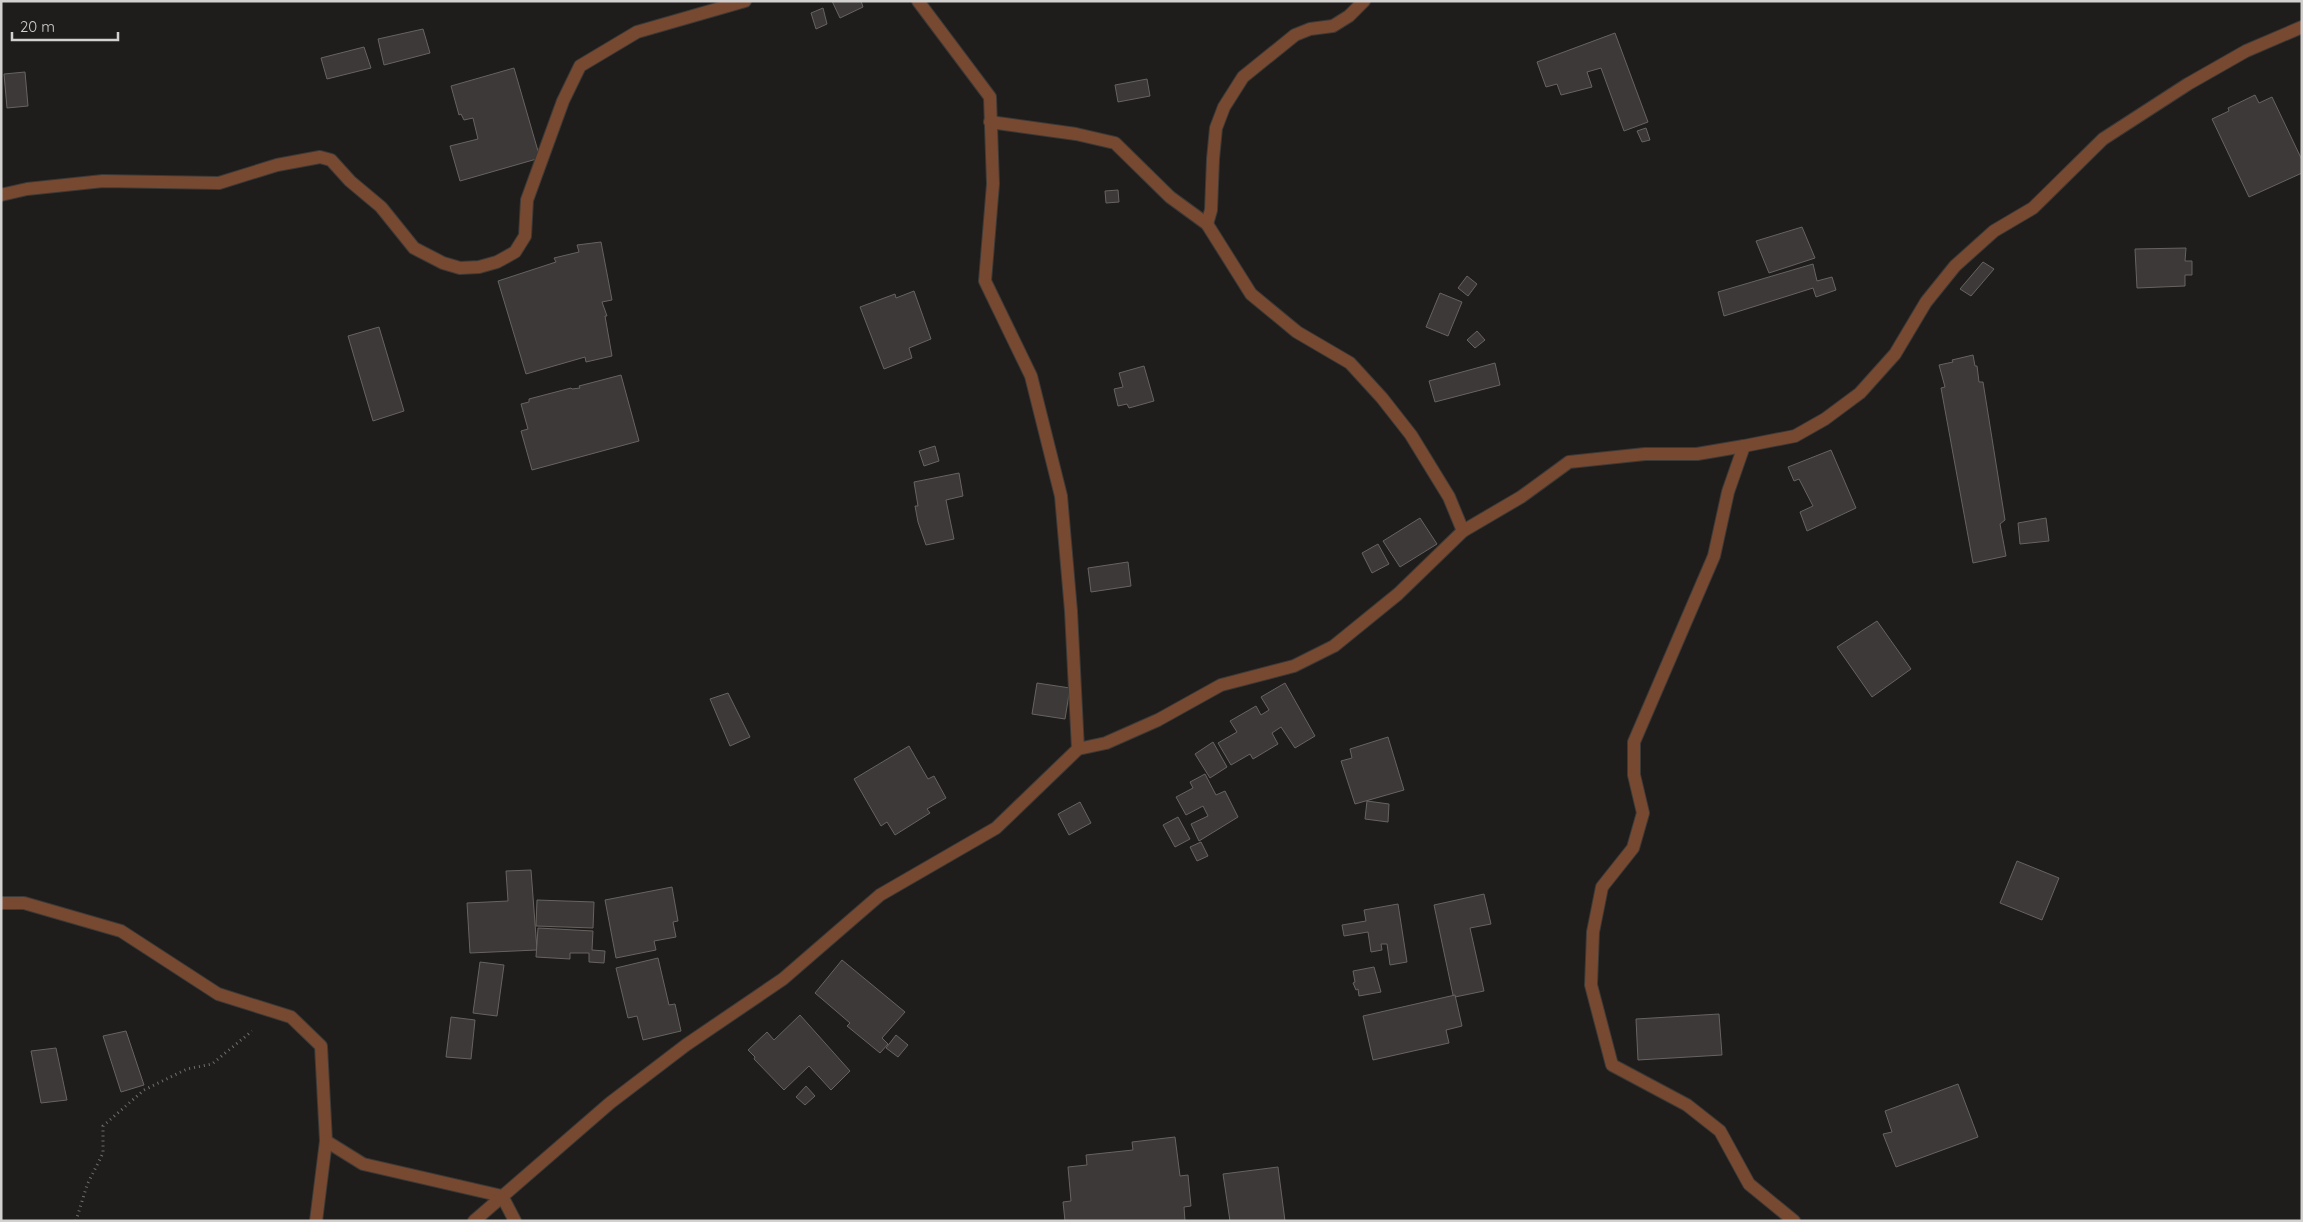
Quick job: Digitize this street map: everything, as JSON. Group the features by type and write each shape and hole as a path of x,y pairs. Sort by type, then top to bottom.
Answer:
{"street":[{"path":"1,196 27,189 103,181 219,183 277,165 320,157 331,160 350,181 380,207 414,248 442,263 460,268 479,267 497,262 515,252 525,236 528,200 563,101 580,66 637,32 745,1"},
{"path":"918,1 990,97 993,184 985,281 1030,376 1061,496 1071,611 1078,749"},
{"path":"1206,224 1211,210 1216,128 1224,107 1243,77 1295,35 1310,29 1333,26 1349,16 1364,1"},
{"path":"474,1221 610,1103 686,1045 782,979 880,895 996,828 1078,749 1106,743 1149,724 1222,686 1294,666 1334,646 1398,594 1463,531 1521,496 1569,462 1645,454 1697,454 1795,436 1825,419 1860,393 1895,354 1926,302 1954,266 1994,231 2033,208 2103,139 2188,84 2237,56 2302,27"},
{"path":"990,122 1076,134 1115,143 1170,196 1206,224 1251,294 1298,332 1350,364 1382,398 1416,443 1449,497 1463,531"},
{"path":"1744,446 1728,492 1714,556 1634,742 1634,775 1643,813 1633,848 1602,887 1593,932 1590,986 1612,1065 1686,1105 1720,1130 1749,1184 1794,1221"},
{"path":"1,903 24,903 121,931 218,994 291,1017 322,1046 326,1141 316,1221"},
{"path":"326,1141 363,1164 502,1196 515,1221"}],"path":[{"path":"76,1221 87,1185 103,1154 103,1126 144,1090 187,1069 212,1064 228,1049 277,1013"}],"building":[{"path":"832,1 861,1 863,7 840,18"},
{"path":"823,8 827,24 816,29 811,13"},
{"path":"423,29 430,53 384,65 378,39"},
{"path":"1615,33 1648,122 1624,131 1601,68 1587,72 1592,87 1561,95 1557,84 1546,87 1537,62"},
{"path":"364,47 371,68 327,79 321,58"},
{"path":"514,68 540,158 460,181 450,146 478,139 473,118 464,120 461,114 459,115 451,86"},
{"path":"25,72 28,106 7,108 4,74"},
{"path":"1147,79 1150,96 1118,102 1115,85"},
{"path":"2255,95 2259,103 2272,97 2302,160 2302,173 2249,197 2212,119 2229,111 2228,108"},
{"path":"1646,128 1650,140 1642,142 1637,131"},
{"path":"1118,190 1119,202 1106,203 1105,191"},
{"path":"1802,227 1815,258 1769,273 1756,241"},
{"path":"601,242 612,300 602,302 607,316 605,316 612,356 586,362 585,357 526,374 498,281 556,262 554,258 579,252 577,245"},
{"path":"2186,248 2185,261 2192,261 2192,275 2185,275 2185,286 2137,288 2135,249"},
{"path":"1983,262 1994,269 1971,296 1960,289"},
{"path":"1813,264 1817,281 1832,277 1836,290 1816,297 1813,288 1724,316 1718,292"},
{"path":"1467,276 1477,284 1468,296 1458,288"},
{"path":"914,291 931,339 909,348 912,358 884,369 860,307 895,294 896,298"},
{"path":"1440,293 1462,302 1448,336 1426,327"},
{"path":"379,327 404,411 373,421 348,336"},
{"path":"1477,331 1485,340 1475,348 1467,340"},
{"path":"1973,355 1975,366 1977,366 1979,382 1983,382 2005,520 2000,524 2006,556 1973,563 1941,388 1945,387 1939,365"},
{"path":"1495,363 1500,385 1435,402 1429,381"},
{"path":"1144,366 1154,401 1129,408 1127,404 1118,406 1114,389 1123,387 1119,373"},
{"path":"621,375 639,441 532,470 521,431 528,429 521,404 529,402 529,399 571,388 580,388 579,386"},
{"path":"935,446 939,461 924,466 919,451"},
{"path":"1831,450 1856,508 1807,531 1800,512 1813,506 1799,479 1794,481 1788,467"},
{"path":"959,473 963,496 946,500 954,539 926,545 918,522 915,506 918,506 914,482"},
{"path":"1420,518 1437,544 1400,567 1383,541"},
{"path":"2046,518 2049,541 2020,544 2018,523"},
{"path":"1378,544 1389,564 1372,573 1362,553"},
{"path":"1128,562 1131,586 1091,592 1088,568"},
{"path":"1877,621 1911,669 1872,697 1837,647"},
{"path":"1037,683 1070,688 1065,719 1032,714"},
{"path":"1285,683 1315,736 1295,748 1281,727 1272,733 1278,744 1253,759 1250,754 1231,765 1218,743 1237,732 1230,721 1256,706 1261,715 1269,710 1261,697"},
{"path":"728,693 750,737 730,746 710,699"},
{"path":"1388,737 1404,790 1355,804 1341,761 1352,758 1350,749"},
{"path":"1213,742 1227,767 1210,778 1195,754"},
{"path":"909,746 928,779 934,776 946,798 927,809 930,813 895,835 887,822 881,826 854,779"},
{"path":"1205,774 1216,795 1225,791 1238,817 1199,841 1191,824 1208,816 1203,806 1186,815 1176,797 1193,788 1190,782"},
{"path":"1367,801 1389,804 1388,822 1365,819"},
{"path":"1080,802 1091,823 1069,835 1058,814"},
{"path":"1178,817 1190,839 1175,847 1163,825"},
{"path":"1201,842 1208,856 1197,861 1190,847"},
{"path":"2017,861 2059,878 2042,920 2000,903"},
{"path":"531,870 537,950 470,953 467,903 508,901 506,871"},
{"path":"672,887 678,921 673,922 676,937 654,941 656,950 616,958 605,900"},
{"path":"1484,894 1491,924 1470,928 1484,991 1455,997 1453,995 1434,905"},
{"path":"537,900 594,902 593,928 536,926"},
{"path":"1398,904 1407,962 1390,965 1387,944 1381,944 1382,950 1371,952 1368,932 1344,936 1342,925 1366,921 1364,910"},
{"path":"538,928 593,931 592,950 605,951 604,963 589,962 589,953 570,953 570,959 536,957"},
{"path":"658,958 669,1005 675,1004 681,1031 643,1040 637,1016 628,1018 616,968"},
{"path":"842,960 905,1012 882,1038 888,1044 880,1053 847,1026 850,1023 815,993"},
{"path":"480,962 504,965 497,1016 473,1013"},
{"path":"1374,967 1381,992 1359,996 1358,989 1356,990 1353,983 1355,982 1353,971"},
{"path":"1455,995 1462,1026 1446,1030 1449,1043 1373,1060 1363,1016"},
{"path":"1719,1014 1722,1055 1638,1060 1636,1019"},
{"path":"800,1015 850,1071 831,1090 809,1066 784,1090 754,1059 755,1057 748,1050 767,1032 774,1040"},
{"path":"451,1017 475,1020 471,1059 446,1057"},
{"path":"126,1031 144,1085 121,1092 103,1036"},
{"path":"896,1035 908,1045 898,1057 886,1048"},
{"path":"56,1048 67,1100 41,1103 31,1051"},
{"path":"1958,1084 1978,1137 1896,1167 1883,1134 1892,1132 1885,1111"},
{"path":"806,1086 815,1096 805,1105 796,1097"},
{"path":"1175,1137 1180,1176 1188,1175 1191,1206 1184,1207 1185,1221 1065,1221 1063,1202 1071,1201 1068,1167 1087,1165 1086,1155 1133,1150 1132,1142"},
{"path":"1278,1167 1285,1221 1230,1221 1223,1174"}]}
